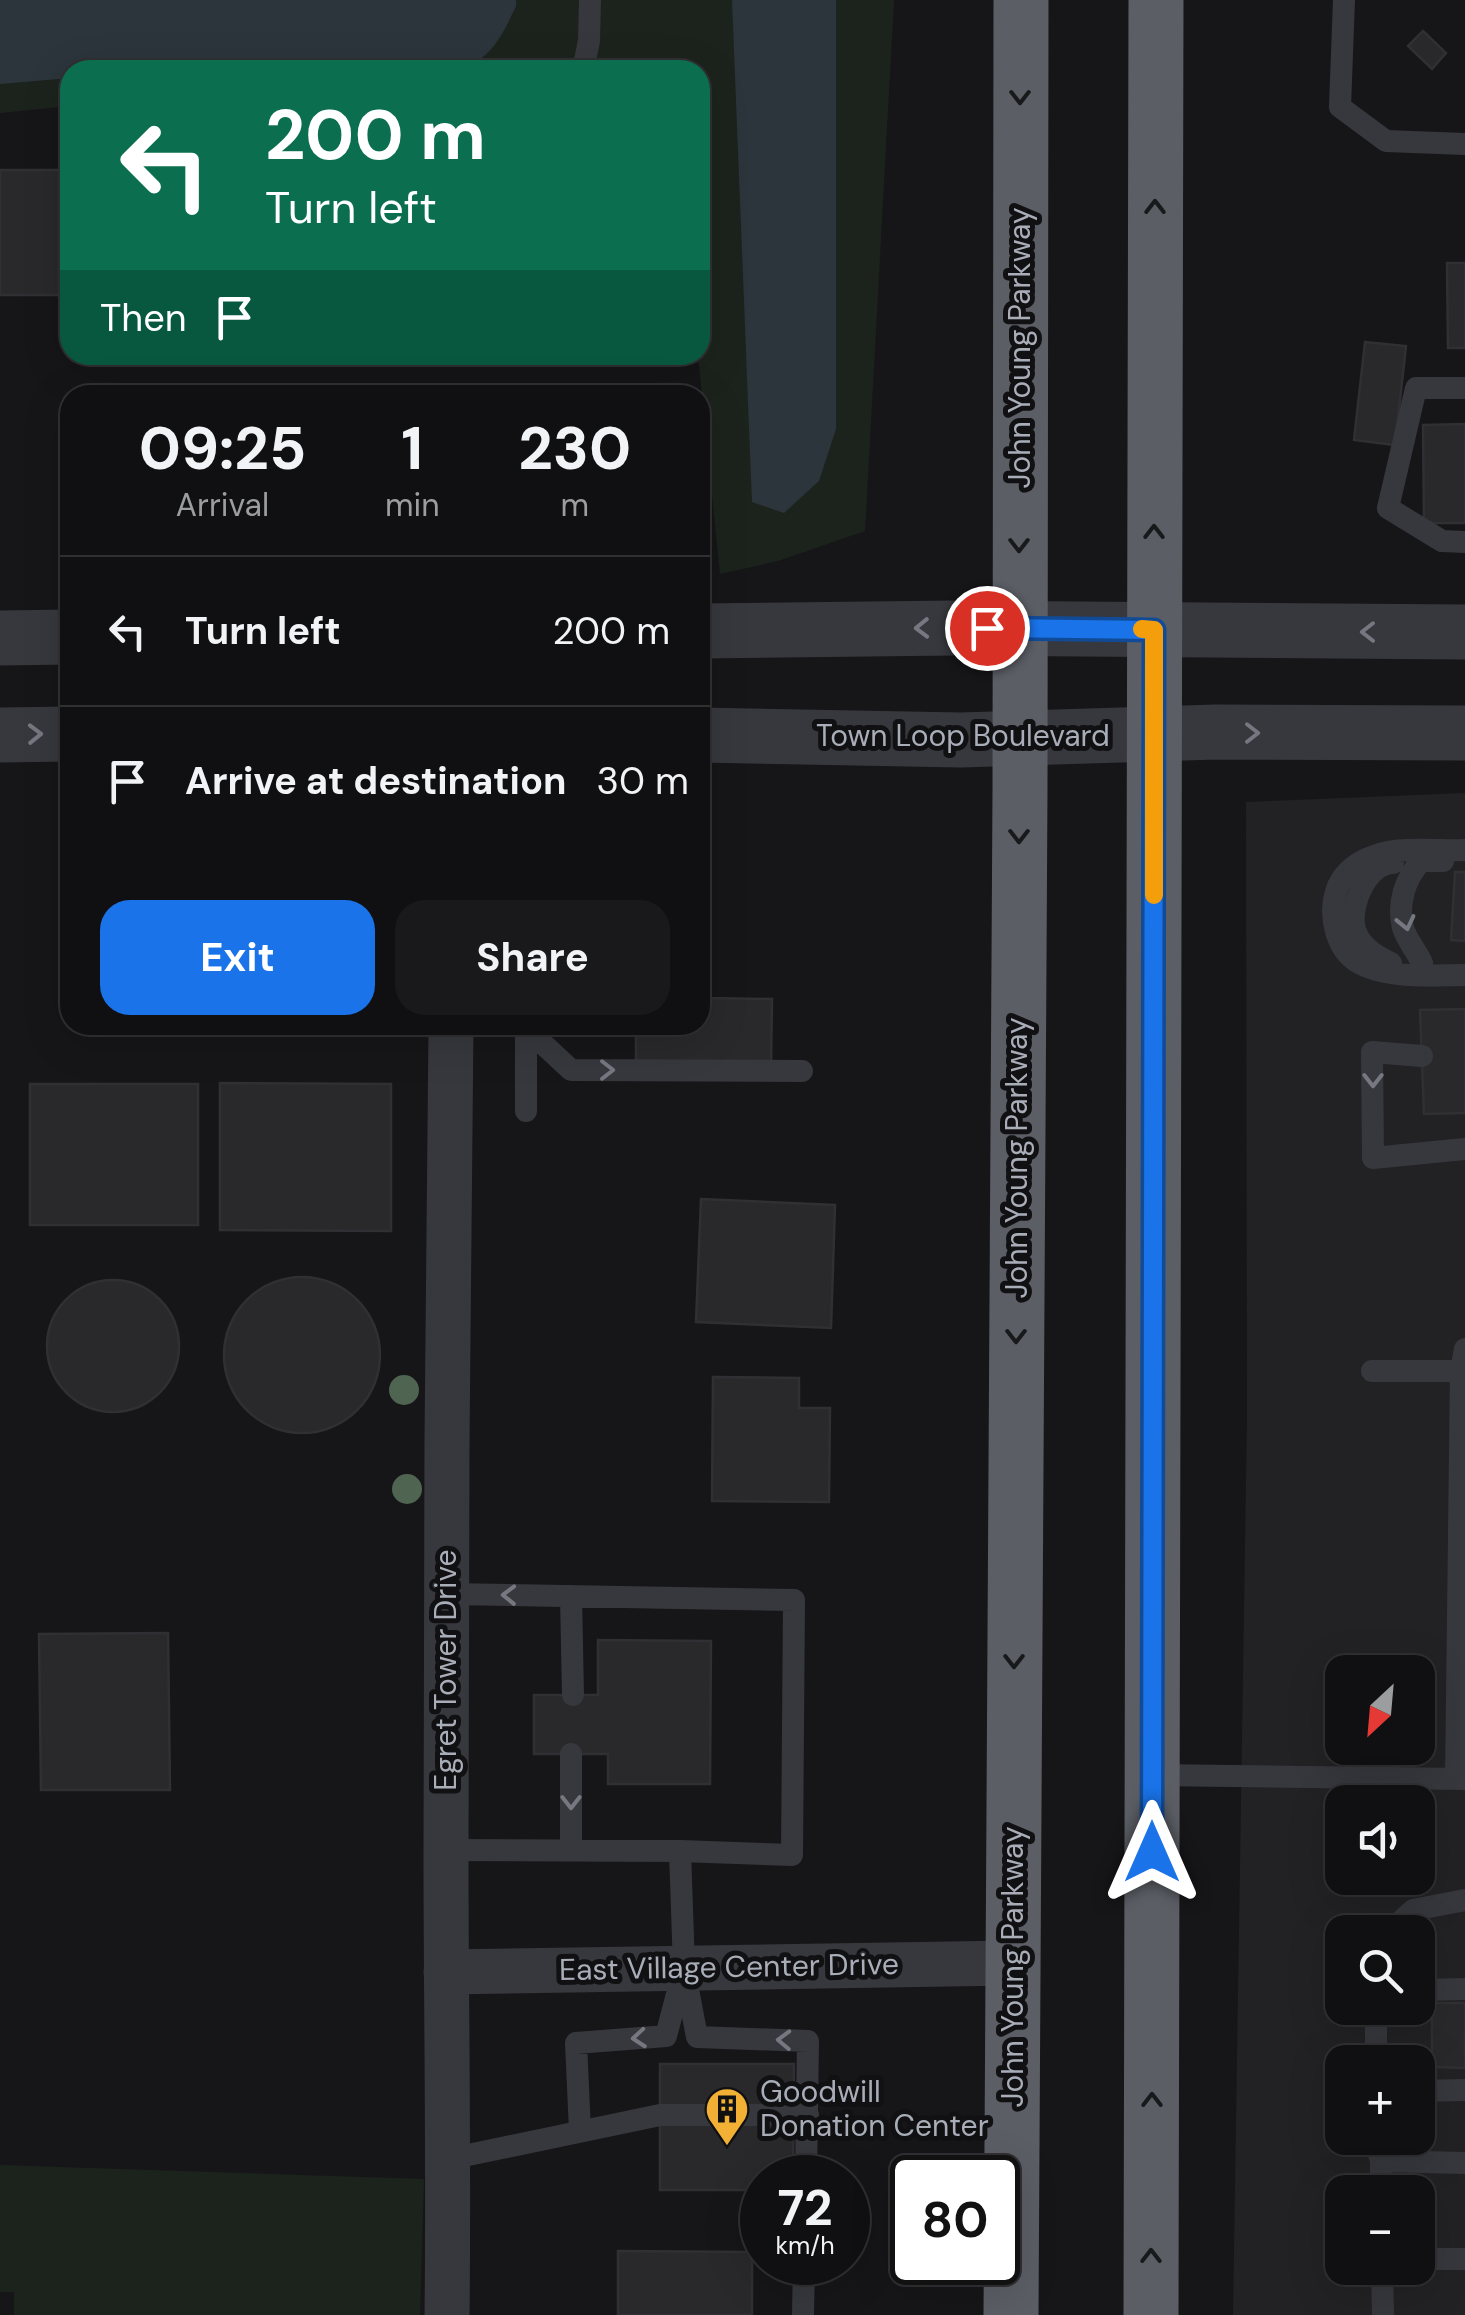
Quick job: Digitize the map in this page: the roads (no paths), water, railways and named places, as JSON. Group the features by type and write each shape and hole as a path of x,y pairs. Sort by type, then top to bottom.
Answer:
{"highway":[{"name":"John Young Parkway","path":"1012,2315 1021,0"},
{"path":"1151,2315 1156,0"}],"street":[{"path":"710,632 1019,628 1465,632"},
{"path":"0,638 60,637"},
{"name":"Town Loop Boulevard","path":"710,735 962,740 1216,732 1465,734"},
{"path":"0,735 60,734"},
{"name":"Egret Tower Drive","path":"447,2315 447,1252 451,1035"},
{"name":"East Village Center Drive","path":"446,1972 1012,1962"}],"lane":[{"path":"585,60 590,0"},
{"path":"1344,0 1340,107 1386,141 1465,144"},
{"path":"1465,388 1416,388 1388,508 1442,541 1465,542"},
{"path":"1465,853 1383,852 1355,864 1338,886 1333,914 1341,949 1362,966 1396,974 1465,975"},
{"path":"1465,853 1458,861 1383,863 1368,875 1355,909 1354,927 1367,950 1390,963 1465,964"},
{"path":"1422,861 1408,875 1402,898 1404,928 1422,964"},
{"path":"526,1035 526,1111"},
{"path":"534,1035 571,1070 802,1071"},
{"path":"1422,1056 1372,1052 1373,1158 1465,1149"},
{"path":"1152,1774 1460,1779 1463,1360 1372,1370"},
{"path":"446,1594 794,1600 792,1855 446,1850"},
{"path":"571,1596 573,1696"},
{"path":"571,1754 571,1850"},
{"path":"680,1851 684,1968 697,2037 808,2041 807,2155"},
{"path":"1408,1915 1413,1910 1465,1900"},
{"path":"580,2131 576,2043 666,2036 684,1968"},
{"path":"1435,1990 1465,1990"},
{"path":"1435,2091 1465,2090"},
{"path":"449,2159 660,2115 808,2115"},
{"path":"1378,2155 1380,2175"},
{"path":"1380,2161 1465,2163"},
{"path":"1435,2259 1465,2259"},
{"path":"803,2315 804,2285"},
{"path":"1383,2315 1384,2285"}],"place":[{"name":"Goodwill Donation Center","path":"727,2147"}]}
